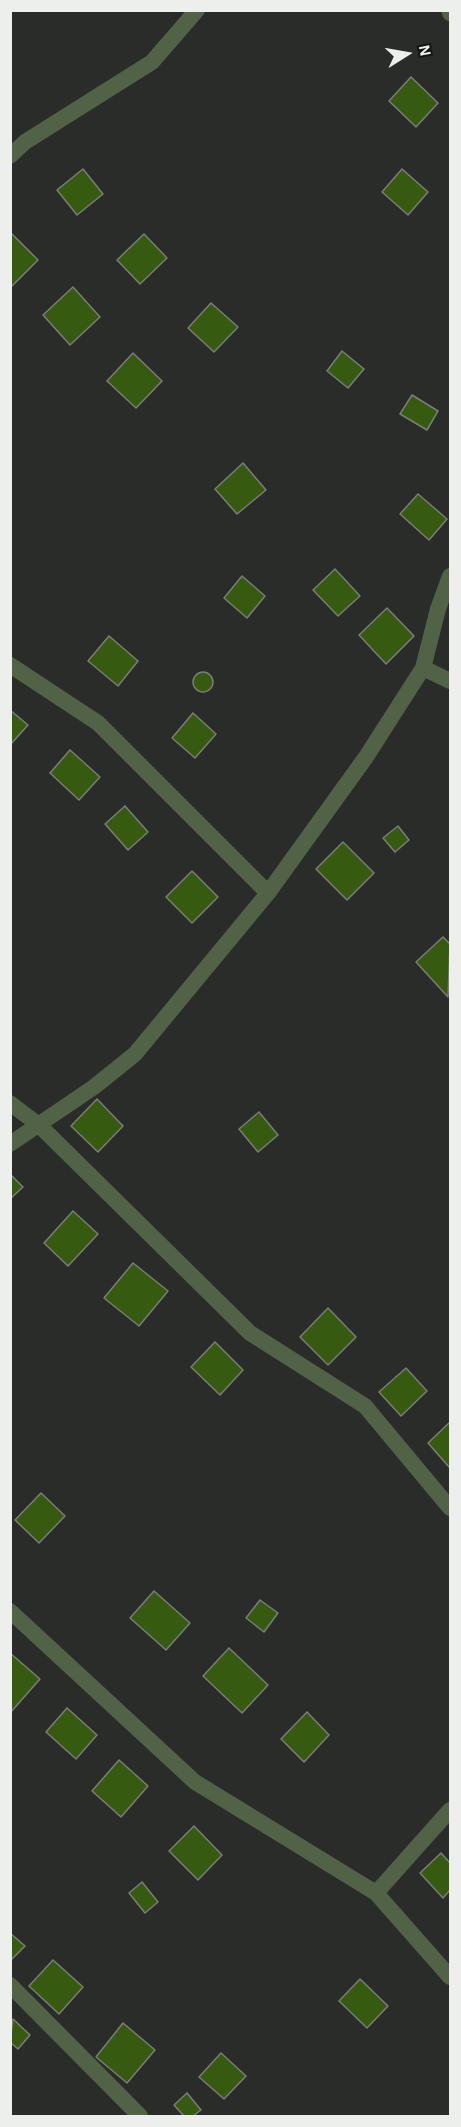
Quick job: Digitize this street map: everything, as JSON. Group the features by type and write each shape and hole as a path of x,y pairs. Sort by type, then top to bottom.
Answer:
{"street":[{"path":"10,156 25,142 152,62 197,10"},
{"path":"10,1144 40,1126 135,1054 268,893 366,757 423,668 438,609 450,576"},
{"path":"10,664 98,723 268,893"},
{"path":"423,668 450,681"},
{"path":"10,1103 40,1126 250,1333 365,1406 450,1508"},
{"path":"10,1611 195,1782 376,1893 450,1977"},
{"path":"376,1893 450,1810"},
{"path":"10,1985 140,2116"}],"building":[{"path":"411,77 438,103 416,127 389,101"},
{"path":"83,169 103,194 77,215 57,190"},
{"path":"402,169 428,192 408,215 382,192"},
{"path":"10,232 38,260 10,288"},
{"path":"144,234 167,258 140,284 117,260"},
{"path":"73,287 100,317 70,345 43,315"},
{"path":"211,303 238,327 214,352 188,328"},
{"path":"342,351 364,369 348,388 327,371"},
{"path":"133,353 162,381 136,408 107,381"},
{"path":"412,395 438,411 427,430 400,414"},
{"path":"243,463 266,490 237,514 215,489"},
{"path":"418,494 447,519 429,540 400,514"},
{"path":"335,569 360,596 338,616 313,590"},
{"path":"242,576 265,596 247,618 224,598"},
{"path":"387,608 414,636 386,664 359,635"},
{"path":"109,636 138,661 118,686 88,661"},
{"path":"203,672 210,675 213,682 210,689 203,692 196,689 193,682 196,675"},
{"path":"10,710 28,725 10,745"},
{"path":"193,713 216,734 195,758 172,738"},
{"path":"70,750 100,777 79,800 50,773"},
{"path":"125,806 148,832 128,850 105,824"},
{"path":"398,826 409,840 395,852 383,838"},
{"path":"343,842 374,873 347,900 316,869"},
{"path":"192,871 218,897 192,923 166,897"},
{"path":"443,937 450,944 448,997 416,962"},
{"path":"97,1099 123,1126 98,1152 71,1126"},
{"path":"259,1112 278,1135 258,1152 239,1129"},
{"path":"10,1174 23,1187 10,1199"},
{"path":"73,1211 98,1234 68,1266 44,1243"},
{"path":"133,1263 168,1291 139,1326 104,1298"},
{"path":"328,1308 356,1337 328,1365 300,1337"},
{"path":"215,1342 243,1370 220,1395 191,1367"},
{"path":"406,1368 427,1391 401,1416 379,1392"},
{"path":"450,1422 450,1466 449,1467 428,1443"},
{"path":"41,1493 65,1516 39,1543 15,1520"},
{"path":"154,1591 190,1623 166,1650 130,1618"},
{"path":"260,1600 278,1613 264,1632 246,1618"},
{"path":"229,1648 268,1685 242,1713 203,1676"},
{"path":"10,1653 40,1679 10,1713"},
{"path":"67,1708 97,1735 76,1759 46,1732"},
{"path":"307,1712 329,1735 304,1762 281,1739"},
{"path":"119,1760 148,1786 121,1817 92,1791"},
{"path":"194,1826 222,1855 198,1880 169,1851"},
{"path":"441,1853 450,1863 450,1890 443,1898 420,1873"},
{"path":"142,1882 158,1902 145,1913 129,1893"},
{"path":"10,1933 25,1946 10,1961"},
{"path":"53,1960 83,1987 59,2014 29,1986"},
{"path":"360,1979 388,2006 367,2028 339,2001"},
{"path":"13,2019 30,2035 18,2049 10,2042"},
{"path":"123,2023 155,2050 127,2083 96,2057"},
{"path":"221,2053 246,2076 224,2099 199,2077"},
{"path":"187,2093 201,2110 193,2116 184,2116 174,2105"}]}
